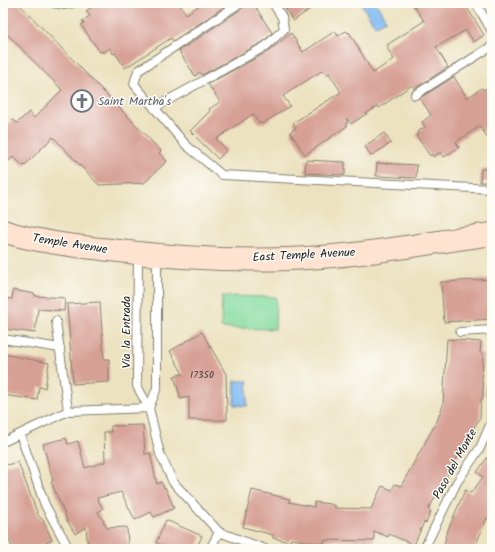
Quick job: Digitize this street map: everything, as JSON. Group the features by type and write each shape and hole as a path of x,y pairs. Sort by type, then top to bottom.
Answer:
{"main road":[{"name":"Temple Avenue","path":"3,231 16,236 90,248 147,255"},
{"name":"East Temple Avenue","path":"147,255 274,259 333,256 492,234"}],"lane":[{"path":"54,3 64,5 73,3"},
{"path":"240,3 138,71 134,84 186,145 222,175 492,189"},
{"path":"154,108 266,46 284,29 282,17 273,3"},
{"path":"478,3 477,5 492,31"},
{"path":"415,95 492,46"},
{"path":"3,442 68,411 149,408 157,388 147,255"},
{"name":"Via la Entrada","path":"147,255 137,386 149,408 160,454 173,482 219,532 265,549"},
{"path":"56,321 68,411"},
{"path":"460,332 492,330"},
{"path":"3,339 60,348"},
{"name":"Paso del Monte","path":"424,549 457,482 480,448 491,423 492,386"},
{"path":"20,434 45,505 69,549"},
{"path":"210,549 219,532"}],"green space":[{"path":"222,296 276,297 275,329 221,328"}],"water":[{"path":"365,3 376,3 386,20 375,26 362,5"},
{"path":"235,381 248,381 247,406 234,405"}],"building":[{"name":"Saint Martha's","path":"3,3 18,3 161,151 159,153 167,161 144,183 99,185 53,137 24,166 13,157 3,166 3,130 13,120 17,123 29,112 34,118 62,90 3,30"},
{"path":"98,3 179,3 186,14 203,3 230,3 173,41 171,38 125,68 110,48 103,53 102,51 100,52 81,25 84,23 82,21 90,16 86,11"},
{"path":"245,3 253,3 272,33 263,42 202,75 200,72 195,76 179,51 243,8"},
{"path":"282,3 319,3 293,21"},
{"path":"412,3 464,3 484,35 474,42 466,30 436,47 448,67 414,89 412,85 379,108 378,106 351,124 347,118 347,126 305,155 290,132 296,128 293,123 341,92 329,73 327,75 323,70 283,96 290,106 262,124 261,122 259,124 253,114 216,139 227,150 218,159 190,131 210,111 209,109 220,102 208,84 269,51 291,33 303,52 335,31 338,36 346,31 348,33 349,32 373,73 394,59 387,48 389,47 387,45 424,21"},
{"path":"454,77 467,98 482,88 484,90 492,85 492,145 480,126 456,142 459,147 444,157 441,152 433,157 432,154 430,156 416,135 418,134 417,132 425,127 422,122 431,115 420,98"},
{"path":"384,133 391,143 371,156 365,146"},
{"path":"306,160 345,162 345,175 305,173"},
{"path":"377,163 417,165 416,178 376,176"},
{"path":"481,169 492,169 492,182 480,182"},
{"path":"492,279 492,319 444,322 441,282"},
{"path":"13,290 35,294 35,296 65,298 64,311 38,309 35,333 3,329 3,298 12,299"},
{"path":"100,302 104,359 109,359 109,382 73,384 67,304"},
{"path":"202,332 226,374 227,420 189,420 189,397 181,399 174,376 183,374 170,351"},
{"path":"447,339 481,342 480,353 483,354 483,399 481,399 480,417 428,510 431,511 426,523 424,522 414,545 389,534 388,537 374,531 374,541 325,540 324,544 291,539 290,542 273,538 273,535 243,527 252,490 290,499 289,502 314,507 314,502 330,504 335,506 335,508 371,509 382,486 392,490 395,484 401,486 437,421 443,405"},
{"path":"3,354 49,363 45,388 39,387 37,400 3,395"},
{"path":"143,425 145,454 150,453 157,484 161,482 164,488 165,487 174,508 154,517 151,512 135,520 121,492 97,498 103,509 98,512 107,528 127,527 128,548 88,549 86,527 75,534 65,517 51,482 53,481 43,444 66,438 68,444 78,441 85,468 105,462 104,432 111,432 111,426"},
{"path":"492,451 492,520 487,518 474,549 442,549 446,538 445,537 465,490 471,493 483,477 477,472"},
{"path":"18,462 38,515 43,520 52,540 33,549 13,549 3,528 3,466"},
{"path":"166,520 202,536 196,549 171,549 156,543"}],"place":[{"name":"Saint Martha's","path":"82,101"}]}
